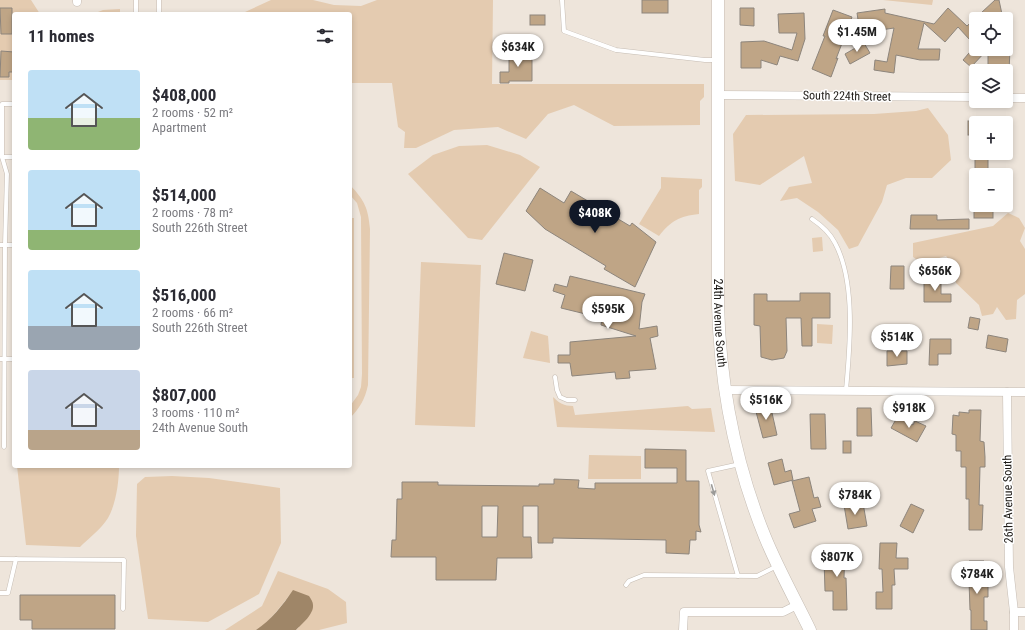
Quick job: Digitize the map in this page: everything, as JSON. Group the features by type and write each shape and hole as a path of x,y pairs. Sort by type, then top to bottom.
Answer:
{"street":[{"name":"24th Avenue South","path":"718,0 718,305 724,390 740,464 756,513 777,566 810,630"},
{"name":"South 224th Street","path":"718,95 969,97"},
{"path":"1013,98 1025,98"},
{"path":"724,390 1025,392"},
{"name":"26th Avenue South","path":"1007,392 1009,567 1014,612 1014,630"},
{"path":"683,630 684,612 782,612 797,605"},
{"path":"1014,612 1025,612"}],"lane":[{"path":"136,0 136,12"},
{"path":"159,0 159,12"},
{"path":"562,0 564,31 616,50 705,60 718,60"},
{"path":"4,447 2,245 7,174 2,157 2,104 12,104"},
{"path":"2,157 12,157"},
{"path":"812,219 824,228 835,241 844,271 847,287 850,328 846,390"},
{"path":"556,377 557,390 560,397 567,400 575,400"},
{"path":"738,576 708,471 740,464"},
{"path":"0,559 124,560 123,609"},
{"path":"0,593 8,593 16,559"},
{"path":"626,585 629,581 644,575 757,576 777,566"}],"shaded area":[{"path":"0,0 31,0 39,12 12,12 12,80 0,80"},
{"path":"271,0 313,0 334,5 361,6 377,0 493,0 492,84 704,84 704,97 700,101 700,125 614,126 574,105 548,114 526,139 498,127 454,130 416,148 404,148 405,132 398,127 392,83 352,83 352,12 245,12"},
{"path":"883,0 933,0 932,5"},
{"path":"120,9 120,12 98,12 103,10"},
{"path":"928,108 948,135 951,160 932,178 906,178 887,185 882,202 858,246 849,249 838,230 818,212 797,198 780,201 789,187 812,183 804,156 760,185 735,181 733,134 746,115 874,114 916,111"},
{"path":"487,145 520,155 540,167 482,240 468,238 408,174 433,155 459,146"},
{"path":"661,177 702,179 702,187 699,190 699,214 686,216 676,220 659,236 639,224 661,188"},
{"path":"352,187 365,205 370,229 368,385 362,403 352,416 352,403 358,395 361,387 362,374 361,217 357,203 352,197"},
{"path":"1008,213 1019,218 1025,228 1020,241 1025,249 1025,294 1017,300 1016,319 1006,320 997,307 993,314 982,316 979,305 956,283 954,267 946,256 922,263 913,257 913,243 993,226"},
{"path":"352,218 354,218 354,378 352,378"},
{"path":"822,237 823,251 813,252 812,238"},
{"path":"421,262 481,265 475,427 415,425"},
{"path":"817,324 833,325 832,344 817,343"},
{"path":"531,331 548,336 550,363 523,358"},
{"path":"553,397 562,404 573,406 575,415 688,406 692,409 711,408 715,432 557,427"},
{"path":"589,455 641,456 641,479 588,479"},
{"path":"17,468 119,468 116,493 111,512 98,530 80,547 26,545"},
{"path":"172,476 209,478 280,488 281,543 259,594 208,622 148,619 136,536 137,484 145,477"},
{"path":"278,571 328,589 346,602 347,623 319,630 296,630 299,627 293,591 260,628 256,630 225,630 262,606"},
{"path":"293,590 309,596 312,602 312,612 304,622 296,630 256,630 267,622"}],"building":[{"path":"642,0 668,0 668,13 642,13"},
{"path":"995,0 999,0 1002,12 982,12"},
{"path":"0,8 12,8 12,34 1,34"},
{"path":"740,8 754,8 754,26 740,25"},
{"path":"948,8 967,26 969,24 969,39 958,27 945,42 924,23 918,49 940,49 939,60 920,60 896,55 894,73 874,70 875,60 887,62 894,28 860,33 857,13 885,9 885,13 934,24"},
{"path":"833,10 852,17 836,59 838,58 831,77 812,69"},
{"path":"804,13 805,39 798,61 780,56 777,65 761,60 761,68 741,68 741,42 764,41 792,50 797,33 779,33 778,14"},
{"path":"530,15 545,15 545,25 530,25"},
{"path":"864,43 870,53 850,64 845,54"},
{"path":"1,51 12,52 12,72 9,72 9,77 0,77"},
{"path":"509,52 532,52 532,81 509,81 509,83 500,83 500,72 509,72"},
{"path":"969,53 969,56 981,56 974,64 969,64 969,65 963,60"},
{"path":"988,56 1010,56 1009,64 988,64"},
{"path":"968,121 969,121 969,135"},
{"path":"975,160 988,160 988,168 975,168"},
{"path":"540,188 564,203 571,191 630,226 632,223 656,242 635,287 604,269 606,266 545,229 526,211"},
{"path":"974,212 993,212 993,218 974,218"},
{"path":"911,215 937,215 937,220 969,219 969,229 910,229"},
{"path":"504,253 533,260 525,291 496,284"},
{"path":"891,266 904,266 904,289 890,289"},
{"path":"570,276 645,294 642,302 639,329 657,326 658,336 650,338 656,369 629,371 630,378 616,379 615,372 572,376 570,363 558,363 558,355 570,355 570,342 636,336 601,325 602,318 561,308 565,295 553,291 555,284 567,287"},
{"path":"924,280 941,280 941,294 951,294 951,302 924,302"},
{"path":"800,293 830,293 830,318 812,318 812,346 802,346 801,318 786,318 787,351 784,358 772,360 761,357 760,326 754,325 754,294 767,294 767,301 800,301"},
{"path":"970,317 980,319 978,330 968,328"},
{"path":"988,335 1008,339 1006,352 986,348"},
{"path":"930,339 951,339 951,354 938,354 938,365 929,365"},
{"path":"887,351 907,351 907,364 887,366"},
{"path":"770,404 777,435 763,438 755,408"},
{"path":"857,408 871,408 872,436 857,436"},
{"path":"969,410 981,410 980,441 984,442 985,457 985,467 980,467 979,505 983,505 982,530 969,530 969,499 966,499 966,467 961,467 961,451 956,451 956,435 952,434 953,415 959,416 959,412 969,413"},
{"path":"810,414 825,414 826,449 811,449"},
{"path":"898,416 913,425 915,421 926,426 917,442 891,428"},
{"path":"843,441 851,441 851,453 843,453"},
{"path":"645,449 686,450 686,481 699,481 699,525 701,532 696,531 696,540 690,540 689,554 666,553 666,540 553,538 553,543 538,543 538,506 523,506 523,537 531,537 532,558 497,558 496,580 436,580 436,557 391,557 392,540 396,540 397,499 402,499 402,482 438,482 438,485 539,486 539,484 554,484 554,479 579,480 578,488 595,489 595,483 677,483 677,468 645,468","holes":["482,506 498,506 497,537 482,537"]},
{"path":"782,459 785,472 791,470 793,480 774,485 768,463"},
{"path":"809,477 814,498 818,497 821,507 812,509 816,521 794,528 789,514 800,511 792,481"},
{"path":"863,503 867,526 848,529 844,505"},
{"path":"911,504 924,510 913,533 900,526"},
{"path":"880,543 897,543 896,558 908,558 908,569 894,569 895,585 892,585 892,609 876,609 876,592 883,592 882,569 879,569"},
{"path":"831,546 845,546 844,578 846,578 847,610 833,610 833,591 825,591 824,559 831,559"},
{"path":"969,561 984,561 983,586 988,586 988,597 984,597 984,621 987,621 987,630 971,630 971,610 968,581"},
{"path":"20,595 115,595 115,629 32,629 32,620 20,620"}]}
